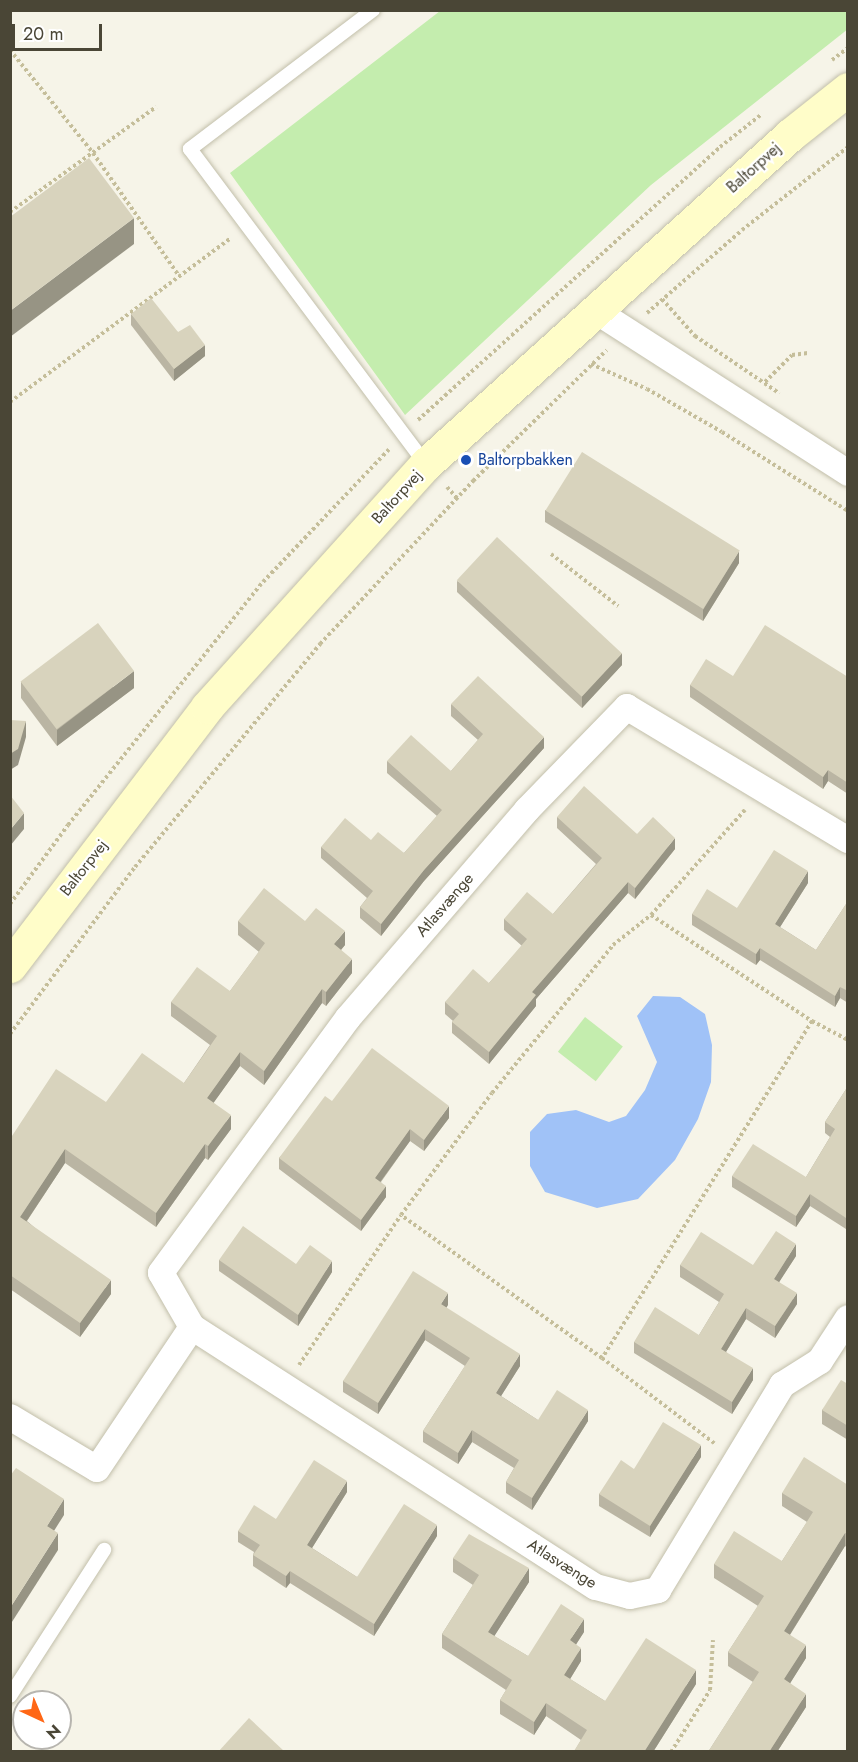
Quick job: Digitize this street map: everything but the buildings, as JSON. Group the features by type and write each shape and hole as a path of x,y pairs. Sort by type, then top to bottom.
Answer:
{"street":[{"name":"Baltorpvej","path":"10,966 207,707 426,464 790,135 848,89"},
{"path":"596,311 848,473"},
{"name":"Atlasvænge","path":"848,840 627,707 527,810 348,1018 161,1273 192,1327 597,1587 630,1596 658,1590 782,1385 820,1361 848,1318"},
{"path":"10,1418 97,1469 192,1327"}],"lane":[{"path":"373,10 190,149 426,464"},
{"path":"10,1696 104,1550"}],"path":[{"path":"10,50 93,153 179,276"},
{"path":"10,212 156,107"},
{"path":"10,1034 135,867 320,644 473,481 626,332 742,230 848,147"},
{"path":"10,402 248,226"},
{"path":"765,382 792,355 808,353"},
{"path":"592,365 647,389 848,511"},
{"path":"551,555 618,606"},
{"path":"283,1387 401,1215 492,1093 613,945 651,915 764,789"},
{"path":"651,915 812,1021 848,1040"},
{"path":"602,1358 812,1021"},
{"path":"401,1215 602,1358 736,1460"},
{"path":"671,1752 710,1690 713,1640"}],"green space":[{"path":"847,10 848,29 651,185 405,415 230,173 440,11"},
{"path":"585,1017 623,1047 596,1081 558,1052"}],"water":[{"path":"653,996 680,997 705,1014 712,1045 711,1082 698,1119 675,1160 638,1199 597,1208 545,1192 530,1166 530,1132 547,1114 576,1110 609,1122 626,1116 645,1090 657,1062 637,1016"}],"place":[{"name":"Baltorpbakken","path":"466,460"}]}
